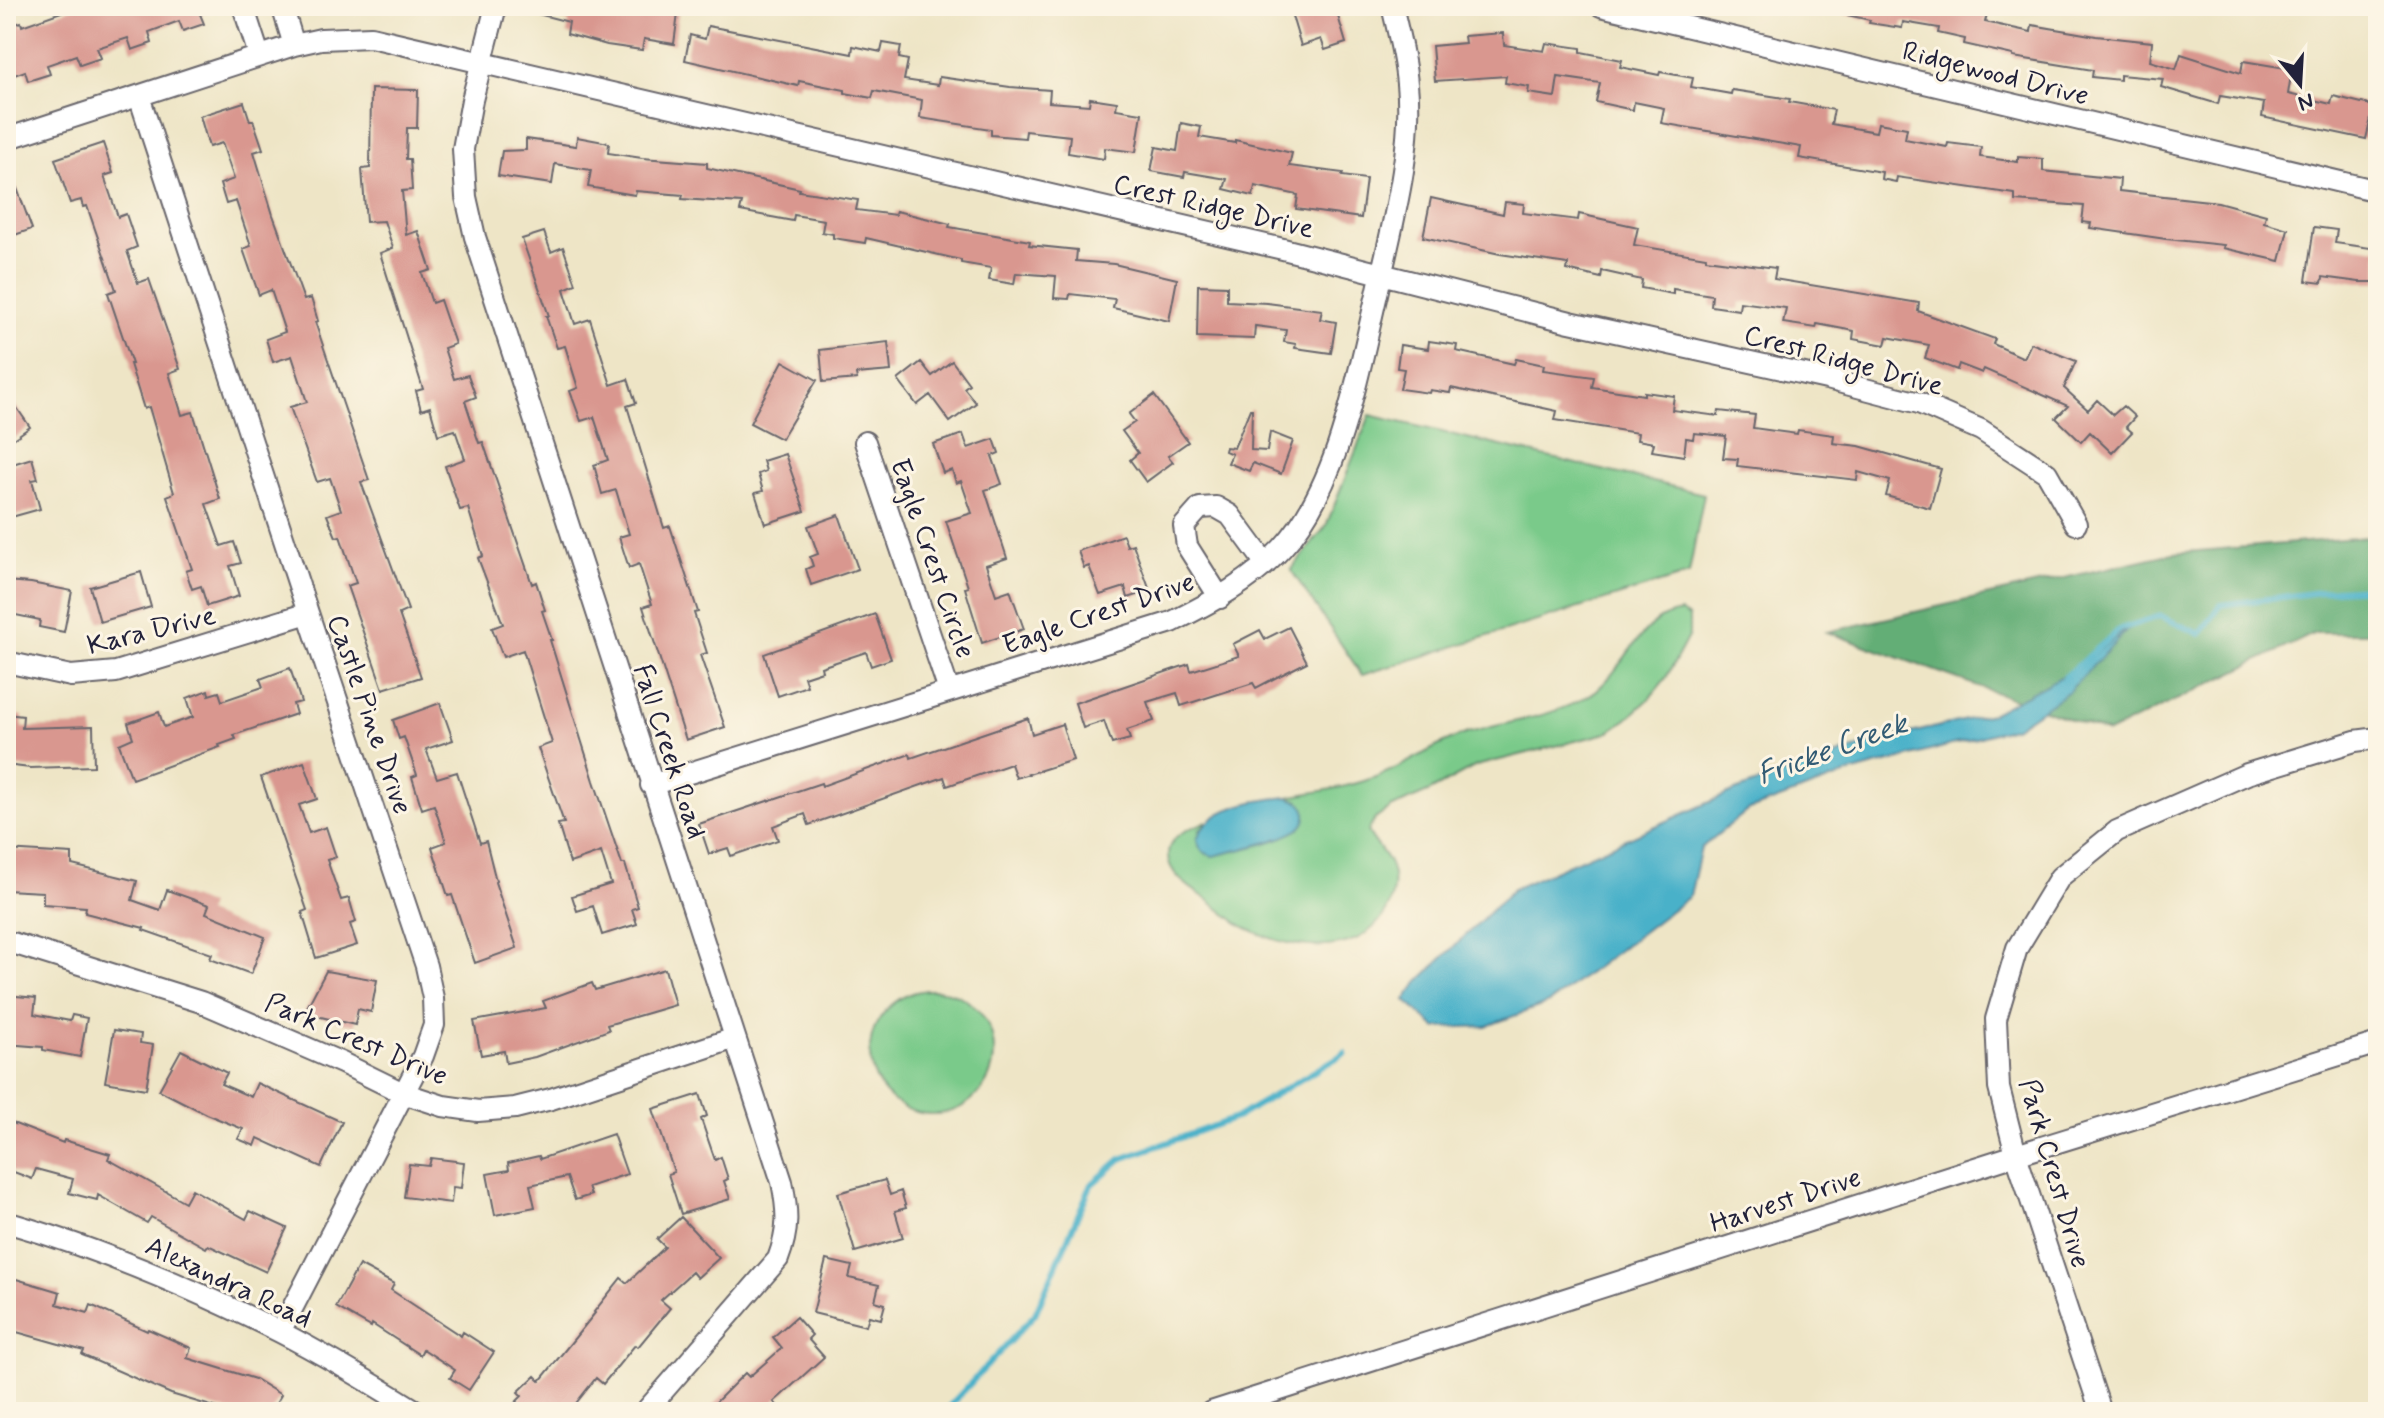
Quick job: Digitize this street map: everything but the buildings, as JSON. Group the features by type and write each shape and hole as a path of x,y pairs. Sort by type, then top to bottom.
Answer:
{"street":[{"path":"243,6 259,55"},
{"path":"282,6 294,45"},
{"name":"Fall Creek Road","path":"496,6 463,149 466,197 475,237 782,1182 787,1210 786,1237 778,1259 645,1412"},
{"name":"Eagle Crest Drive","path":"651,785 1172,622 1220,598 1284,547 1316,500 1336,451 1354,391 1396,206 1407,137 1408,84 1392,6"},
{"name":"Ridgewood Drive","path":"1601,6 2378,191"},
{"name":"Crest Ridge Drive","path":"6,139 294,45 321,39 371,37 1381,273 1570,322 1827,379 1919,403 1981,430 2047,473 2076,524"},
{"name":"Castle Pine Drive","path":"139,96 426,966 433,998 434,1025 423,1056 280,1332"},
{"name":"Eagle Crest Circle","path":"865,442 949,691"},
{"path":"1220,598 1187,546 1184,526 1200,508 1216,507 1230,515 1266,564"},
{"name":"Kara Drive","path":"6,662 71,676 116,672 308,613"},
{"name":"Park Crest Drive","path":"2101,1412 2016,1155 1999,1088 1996,1019 2017,948 2060,877 2117,831 2247,774 2355,741 2378,738"},
{"name":"Park Crest Drive","path":"6,941 201,1002 403,1093 443,1106 478,1111 515,1108 551,1099 735,1038"},
{"name":"Harvest Drive","path":"1211,1412 2378,1043"},
{"name":"Alexandra Road","path":"6,1222 54,1236 160,1277 280,1332 418,1412"}],"green space":[{"path":"1370,415 1704,494 1689,574 1362,675 1291,570 1326,526"},
{"path":"2378,536 2378,633 2315,633 2108,733 1827,632 2173,553"},
{"path":"1681,612 1689,617 1689,635 1666,678 1648,700 1607,733 1476,766 1375,819 1368,831 1391,867 1393,890 1385,913 1372,929 1356,939 1337,945 1297,945 1258,933 1241,925 1188,886 1172,869 1168,855 1172,842 1182,833 1207,821 1200,830 1297,800 1288,797 1372,778 1460,736 1557,710 1588,696 1608,679 1653,624"},
{"path":"932,990 956,995 976,1008 989,1028 994,1052 989,1076 976,1096 956,1109 932,1114 908,1109 888,1096 875,1076 870,1052 875,1028 888,1008 908,995"}],"water":[{"path":"2133,624 2069,691 2016,727 1850,773 1747,811 1701,848 1690,896 1549,1003 1487,1026 1436,1028 1405,1000 1419,981 1513,889 1735,791 1877,741 1991,714 2074,670"},
{"path":"1288,797 1299,802 1305,810 1306,820 1299,829 1270,841 1213,856 1200,848 1197,839 1203,828 1223,812 1262,800"}],"waterway":[{"name":"Fricke Creek","path":"2065,677 2120,629 2160,616 2200,634 2221,605 2336,590 2378,588"},
{"name":"Fricke Creek","path":"944,1412 1035,1314 1091,1185 1121,1159 1236,1118 1345,1053"}]}
